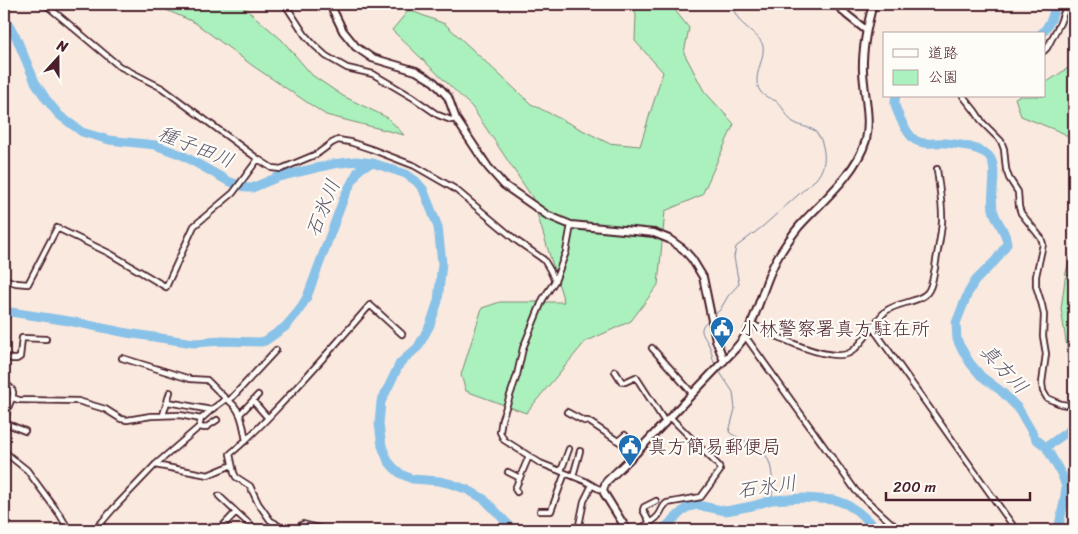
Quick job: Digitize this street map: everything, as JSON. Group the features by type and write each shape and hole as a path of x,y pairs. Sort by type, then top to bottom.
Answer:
{"main road":[{"path":"330,4 343,31 356,47 372,58 416,71 434,82 448,97 456,119 488,167 504,185 547,215 571,225 654,233 669,239 683,249 692,259 703,277 716,340 724,360"},
{"path":"836,4 866,30"},
{"path":"627,530 603,490 606,482 736,348 752,324 772,266 780,253 803,222 838,186 853,166 864,146 868,122 863,70 866,30 873,4"}],"street":[{"path":"46,4 118,66 162,88 272,168 281,169 317,154 338,140 372,148 433,176 455,190 517,241 540,257 550,270 555,281"},
{"path":"285,4 305,35 326,56 347,68 373,74 438,115 451,120 456,119"},
{"path":"1046,49 1060,23 1067,4"},
{"path":"965,98 983,123 1001,141 1009,178 1018,192 1021,213 1041,238 1043,244 1036,276 1036,286 1044,315 1043,336 1046,354 1042,383 1043,391 1047,398 1061,404 1074,406"},
{"path":"4,279 16,284 28,284 57,228 109,252 166,287 194,226 233,192 258,159"},
{"path":"752,324 778,337 818,352 841,356 852,351 861,343 880,316 887,310 921,298 929,291 940,239 942,203 937,169"},
{"path":"571,225 566,252 555,281 543,299 523,348 517,375 502,419 500,432 504,440 540,463 603,490"},
{"path":"285,530 270,520 258,503 250,486 236,476 230,454 246,441 309,375 370,305 402,334"},
{"path":"872,327 1016,530"},
{"path":"745,336 856,490 899,530"},
{"path":"4,356 18,359 20,357 22,338 46,339"},
{"path":"652,348 692,393"},
{"path":"95,530 113,508 155,465 199,427 201,419 211,410 228,400 276,350"},
{"path":"122,358 190,379 207,380 240,414 246,441"},
{"path":"615,372 622,382 636,377 668,419 719,466 720,471 701,497 667,503 663,506 659,515 638,530"},
{"path":"4,383 13,391 13,398 4,424 25,431"},
{"path":"163,415 170,392"},
{"path":"240,414 258,395"},
{"path":"13,398 19,400 78,401 105,409 120,419 127,420 163,415 180,415 201,419"},
{"path":"252,401 268,418"},
{"path":"168,402 211,410"},
{"path":"568,412 584,421 588,421 636,453"},
{"path":"199,427 205,428 217,420"},
{"path":"618,441 624,434"},
{"path":"4,449 27,470 69,530"},
{"path":"540,511 551,511 568,449"},
{"path":"573,476 580,451"},
{"path":"517,492 515,489 529,456"},
{"path":"155,465 208,475 232,465"},
{"path":"508,472 520,478"},
{"path":"578,530 584,501 592,485"},
{"path":"219,496 256,530"},
{"path":"650,523 643,510 644,507 656,501"},
{"path":"219,530 236,512"},
{"path":"267,530 275,523"},
{"path":"295,530 302,524 325,530"}],"green space":[{"path":"152,4 240,4 282,40 312,75 343,96 388,118 404,135 326,115 253,66 194,22"},
{"path":"632,4 670,4 689,28 684,53 704,91 734,124 702,195 665,211 658,285 631,321 585,342 526,413 466,391 461,375 482,308 500,302 564,302 532,197 472,107 392,30 409,10 445,24 531,104 608,143 640,146 663,72 635,41 636,15"},
{"path":"1074,64 1074,142 1063,133 1021,116 1015,98 1046,98 1046,83"},
{"path":"1074,246 1074,369 1069,361 1061,309 1066,272"}],"waterway":[{"path":"713,316 720,310 728,296 739,284 734,257 736,247 762,227 816,179 822,170 824,160 823,145 815,131 793,122 779,103 765,96 760,91 757,80 763,46 756,36 740,21 731,4"},
{"name":"真方川","path":"1043,32 1051,20 1055,4"},
{"name":"石氷川","path":"4,18 16,37 35,82 46,99 59,115 82,132 109,140 155,145 182,155 228,181 247,188 252,188 278,177 333,164 356,161 373,163 406,174 416,181 423,189 438,227 442,263 438,301 430,325 418,347 400,363 381,402 379,424 382,446 388,461 401,474 412,479 439,481 468,490 484,499 513,530"},
{"name":"真方川","path":"895,98 895,105 900,118 908,133 918,142 957,144 976,149 989,156 992,161 994,174 993,209 1007,244 996,260 975,281 968,293 956,323 957,339 970,363 981,376 1001,391 1018,408 1036,439 1046,447 1062,475 1066,487 1058,530"},
{"name":"石氷川","path":"4,311 194,343 265,341 285,327 298,312 307,297 345,195 358,171 370,164"},
{"path":"708,320 702,332 710,347 715,365"},
{"path":"719,371 733,392 735,409 729,432 759,449 769,461 772,474 772,500"},
{"path":"1046,447 1074,427"},
{"name":"石氷川","path":"662,530 686,508 697,505 726,511 772,500 803,498 835,500 846,504 879,530"}],"place":[{"name":"小林警察署真方駐在所","path":"722,349"},
{"name":"真方簡易郵便局","path":"630,467"}],"water label":[{"name":"種子田川","path":"196,147"}]}
